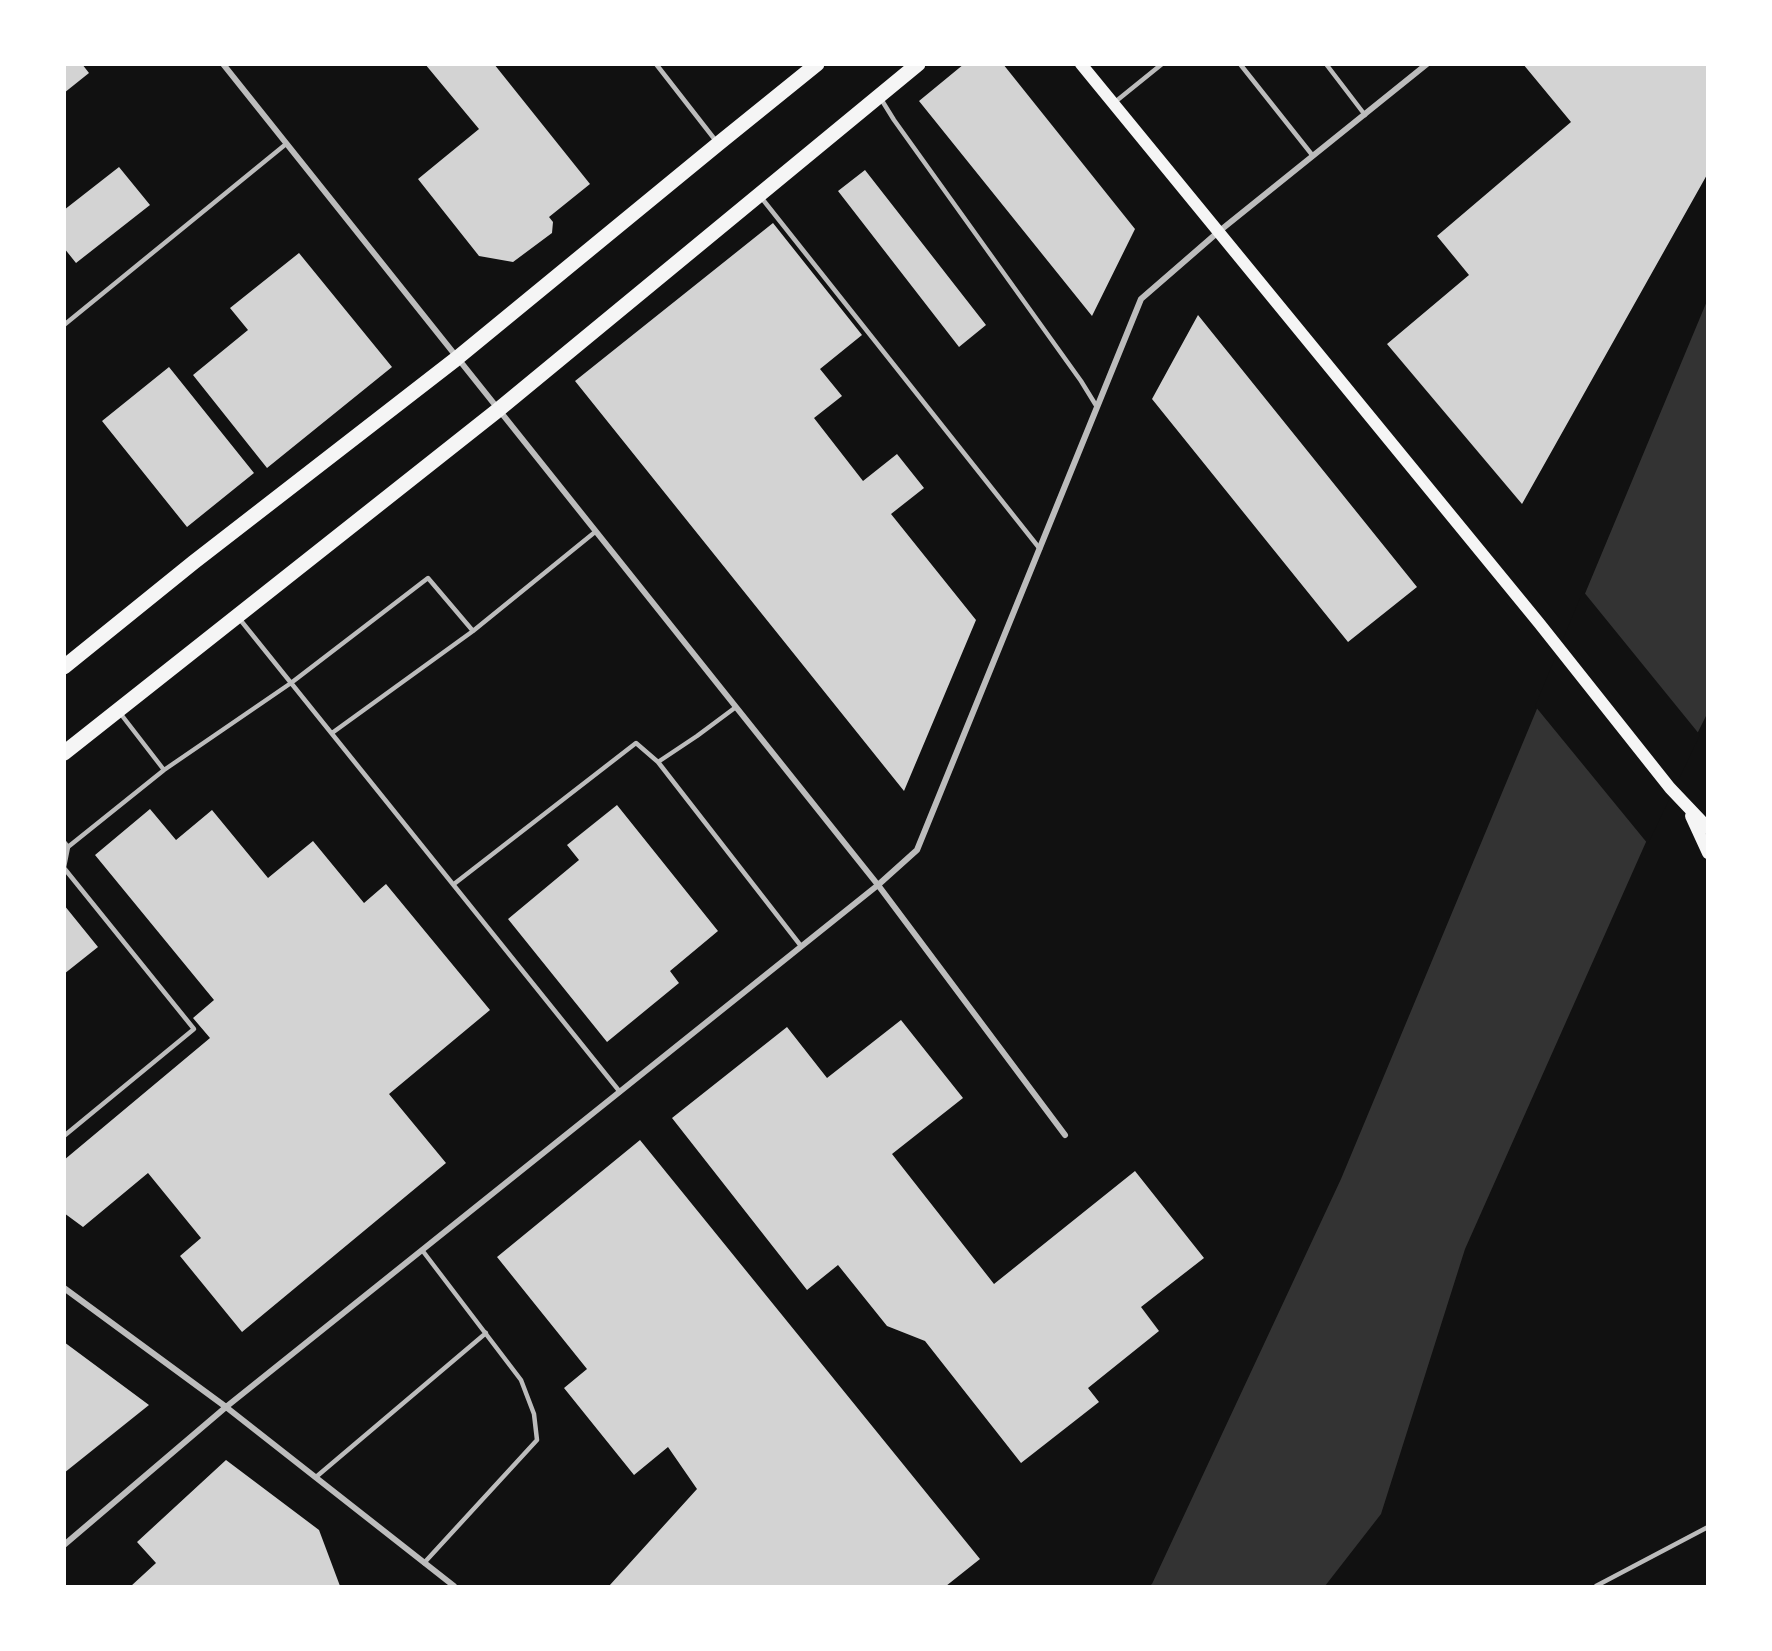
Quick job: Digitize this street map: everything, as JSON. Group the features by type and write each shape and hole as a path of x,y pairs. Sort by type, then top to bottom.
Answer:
{"main road":[{"path":"64,667 194,562 456,359 817,64"},
{"path":"64,753 498,410 918,64"},
{"path":"1081,64 1686,807 1707,828"},
{"path":"1686,807 1707,853"}],"street":[{"path":"223,64 456,359 878,885 1065,1136"},
{"path":"64,1545 226,1407 878,885 917,850 1141,299 1217,232 1427,64"},
{"path":"64,1288 226,1407 454,1587"}],"lane":[{"path":"656,64 718,144"},
{"path":"1113,104 1162,64"},
{"path":"1240,64 1313,156"},
{"path":"1326,64 1365,115"},
{"path":"879,96 1097,406"},
{"path":"64,325 286,144"},
{"path":"759,195 1040,549"},
{"path":"332,733 473,631 595,532"},
{"path":"64,1136 194,1029 64,868 66,845 164,770 291,683 428,578 473,631"},
{"path":"237,616 620,1092"},
{"path":"658,762 736,707"},
{"path":"118,711 164,770"},
{"path":"453,884 636,743 658,762 801,946"},
{"path":"422,1250 521,1380 534,1414 537,1440 424,1563"},
{"path":"316,1478 486,1333"},
{"path":"1596,1587 1707,1527"}],"shaded area":[{"path":"1707,301 1707,716 1670,788 1465,1249 1381,1514 1325,1586 1149,1586 1152,1584 1341,1179"}],"pier":[{"path":"1583,591 1700,735 1648,844 1535,706"}],"building":[{"path":"64,64 82,64 89,73 64,93"},
{"path":"425,64 494,64 590,184 549,217 553,222 552,233 513,262 479,256 418,179 479,129"},
{"path":"964,64 1003,64 1135,229 1092,316 919,101"},
{"path":"1523,64 1708,64 1708,173 1522,504 1387,344 1469,275 1437,236 1571,122"},
{"path":"119,167 150,205 76,263 64,248 64,210"},
{"path":"865,170 986,325 959,347 838,191"},
{"path":"773,223 862,335 820,369 842,396 814,418 863,481 897,454 924,488 891,514 976,620 904,791 575,381"},
{"path":"299,253 392,367 267,468 193,375 248,330 230,308"},
{"path":"1198,315 1417,587 1348,642 1152,399"},
{"path":"169,367 254,473 187,527 102,421"},
{"path":"617,805 718,931 670,971 679,983 607,1042 508,919 579,860 567,845"},
{"path":"150,809 176,840 212,810 268,878 313,841 364,903 386,884 490,1010 389,1094 446,1163 242,1332 180,1256 201,1238 148,1173 83,1227 64,1213 64,1160 210,1038 193,1018 214,1000 95,855"},
{"path":"64,905 98,947 64,974"},
{"path":"901,1020 963,1098 892,1154 994,1284 1135,1171 1204,1258 1141,1307 1159,1331 1088,1388 1099,1402 1021,1463 925,1341 887,1326 838,1265 807,1290 672,1118 787,1027 827,1078"},
{"path":"640,1140 980,1559 946,1586 609,1586 697,1489 668,1447 634,1475 564,1388 587,1369 497,1257"},
{"path":"64,1342 149,1405 64,1473"},
{"path":"226,1460 319,1530 340,1586 131,1586 156,1563 137,1542"}]}
